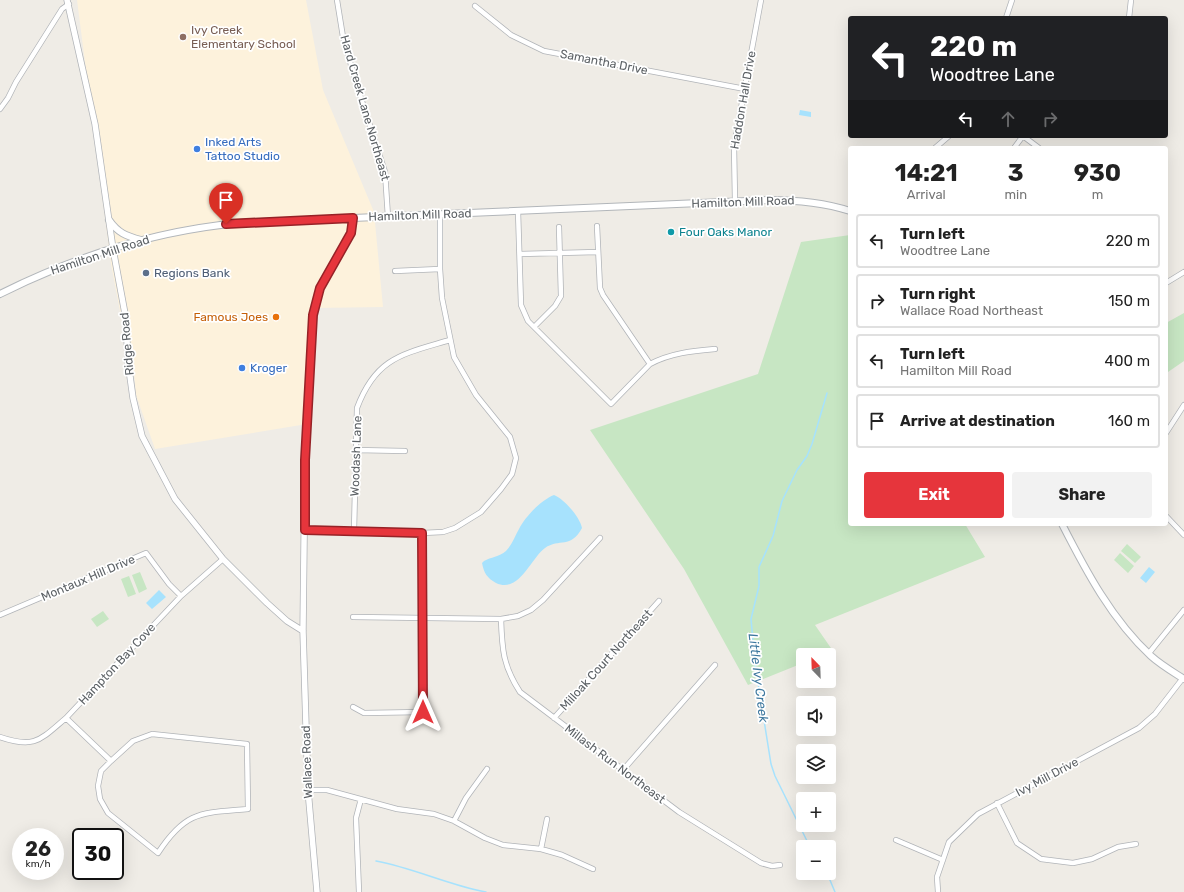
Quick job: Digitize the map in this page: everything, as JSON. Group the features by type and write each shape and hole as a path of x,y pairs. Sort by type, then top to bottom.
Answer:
{"main road":[{"name":"Hamilton Mill Road","path":"0,294 49,272 113,249 143,240 204,226 267,221 798,200 829,204 848,210"},
{"path":"109,220 115,229 122,235 143,240"},
{"path":"1063,526 1085,569 1106,602 1149,654 1184,679"}],"street":[{"name":"Hard Creek Lane Northeast","path":"337,0 343,36 357,86 385,172 388,217"},
{"name":"Haddon Hall Drive","path":"735,202 734,146 761,0"},
{"path":"1007,16 1012,0"},
{"path":"1129,16 1131,0"},
{"path":"0,109 62,9 68,2"},
{"name":"Ridge Road","path":"68,2 92,108 113,249 126,319 128,362 133,398 142,436 175,499 223,559 267,603 287,621 303,631"},
{"name":"Samantha Drive","path":"475,6 511,35 544,51 745,89"},
{"path":"937,146 947,138"},
{"path":"1026,138 1036,146"},
{"path":"518,211 521,305 528,321 611,404 650,364 675,354 715,349"},
{"path":"305,530 422,533 443,532 455,528 481,512 512,474 516,458 510,437 468,383 454,357 442,298 440,269 440,214"},
{"name":"Wallace Road","path":"317,892 308,790 303,631 305,460 313,315 320,288 351,233 353,218"},
{"path":"598,226 599,278 603,295 650,364"},
{"path":"534,327 559,301 561,296 559,227"},
{"path":"520,254 598,252"},
{"path":"395,271 440,269"},
{"path":"1168,282 1184,272"},
{"name":"Woodash Lane","path":"354,531 357,408 363,392 381,368 396,358 450,340"},
{"path":"1168,430 1184,404"},
{"path":"355,450 405,452"},
{"path":"1168,518 1184,535"},
{"path":"353,707 364,713 423,712 422,533"},
{"path":"353,617 501,619 518,616 531,610 543,600 600,538"},
{"name":"Montaux Hill Drive","path":"0,615 146,553 169,584 181,596"},
{"name":"Hampton Bay Cove","path":"0,737 18,743 37,741 66,718 181,596 223,559"},
{"name":"Milloak Court Northeast","path":"554,718 659,601"},
{"path":"1149,654 1184,610"},
{"name":"Millash Run Northeast","path":"501,619 504,662 510,676 520,692 678,812 760,862 772,866 780,865"},
{"path":"623,770 715,665"},
{"name":"Ivy Mill Drive","path":"938,892 938,877 949,842 978,814 1139,728 1155,714 1184,679"},
{"path":"66,718 111,761"},
{"path":"152,734 247,744 248,809 202,813 182,822 168,837 158,853 108,813 100,799 98,786 101,771 111,761 133,741 152,734"},
{"path":"454,821 466,798 487,769"},
{"path":"308,790 327,790 397,809 434,814 454,821 485,838 503,844 541,849 562,855 593,869"},
{"path":"359,892 356,818 361,799"},
{"path":"997,803 1017,843 1041,859 1073,863 1092,859 1118,847 1136,844"},
{"path":"541,849 547,819"},
{"path":"896,840 943,860"}],"shaded area":[{"path":"77,0 306,0 323,90 374,212 383,307 315,308 307,424 155,449 136,395 134,372 132,374 111,264"}],"green space":[{"path":"848,235 848,526 966,526 985,557 815,625 831,648 796,648 796,666 748,685 684,569 590,430 758,374 801,242"},
{"path":"1184,313 1184,361 1168,372 1168,322"},
{"path":"1127,544 1141,557 1135,563 1121,551"},
{"path":"1120,553 1134,566 1128,573 1114,560"},
{"path":"140,572 147,589 139,593 132,575"},
{"path":"129,576 136,594 128,597 121,579"},
{"path":"103,611 109,619 97,627 91,619"}],"water":[{"path":"800,110 811,112 811,117 799,115"},
{"path":"554,495 567,504 575,514 582,528 578,534 574,539 550,545 545,548 524,573 511,584 504,585 493,581 486,575 482,563 501,555 506,551 529,514 549,497"},
{"path":"1149,567 1155,572 1146,583 1140,578"},
{"path":"159,590 166,597 152,609 146,603"}],"waterway":[{"name":"Little Ivy Creek","path":"807,840 775,776 771,764 755,664 751,619 759,586 759,567 773,536 782,501 812,444 827,393"},
{"path":"376,861 486,892"},
{"name":"Little Ivy Creek","path":"830,880 835,892"}],"place":[{"name":"Ivy Creek Elementary School","path":"183,37"},
{"name":"Inked Arts Tattoo Studio","path":"197,149"},
{"name":"Four Oaks Manor","path":"671,232"},
{"name":"Regions Bank","path":"146,273"},
{"name":"Famous Joes","path":"276,317"},
{"name":"Kroger","path":"242,368"}],"route":[{"path":"226,224 353,218 351,233 320,288 313,315 305,460 305,530 422,533 423,712"}]}
